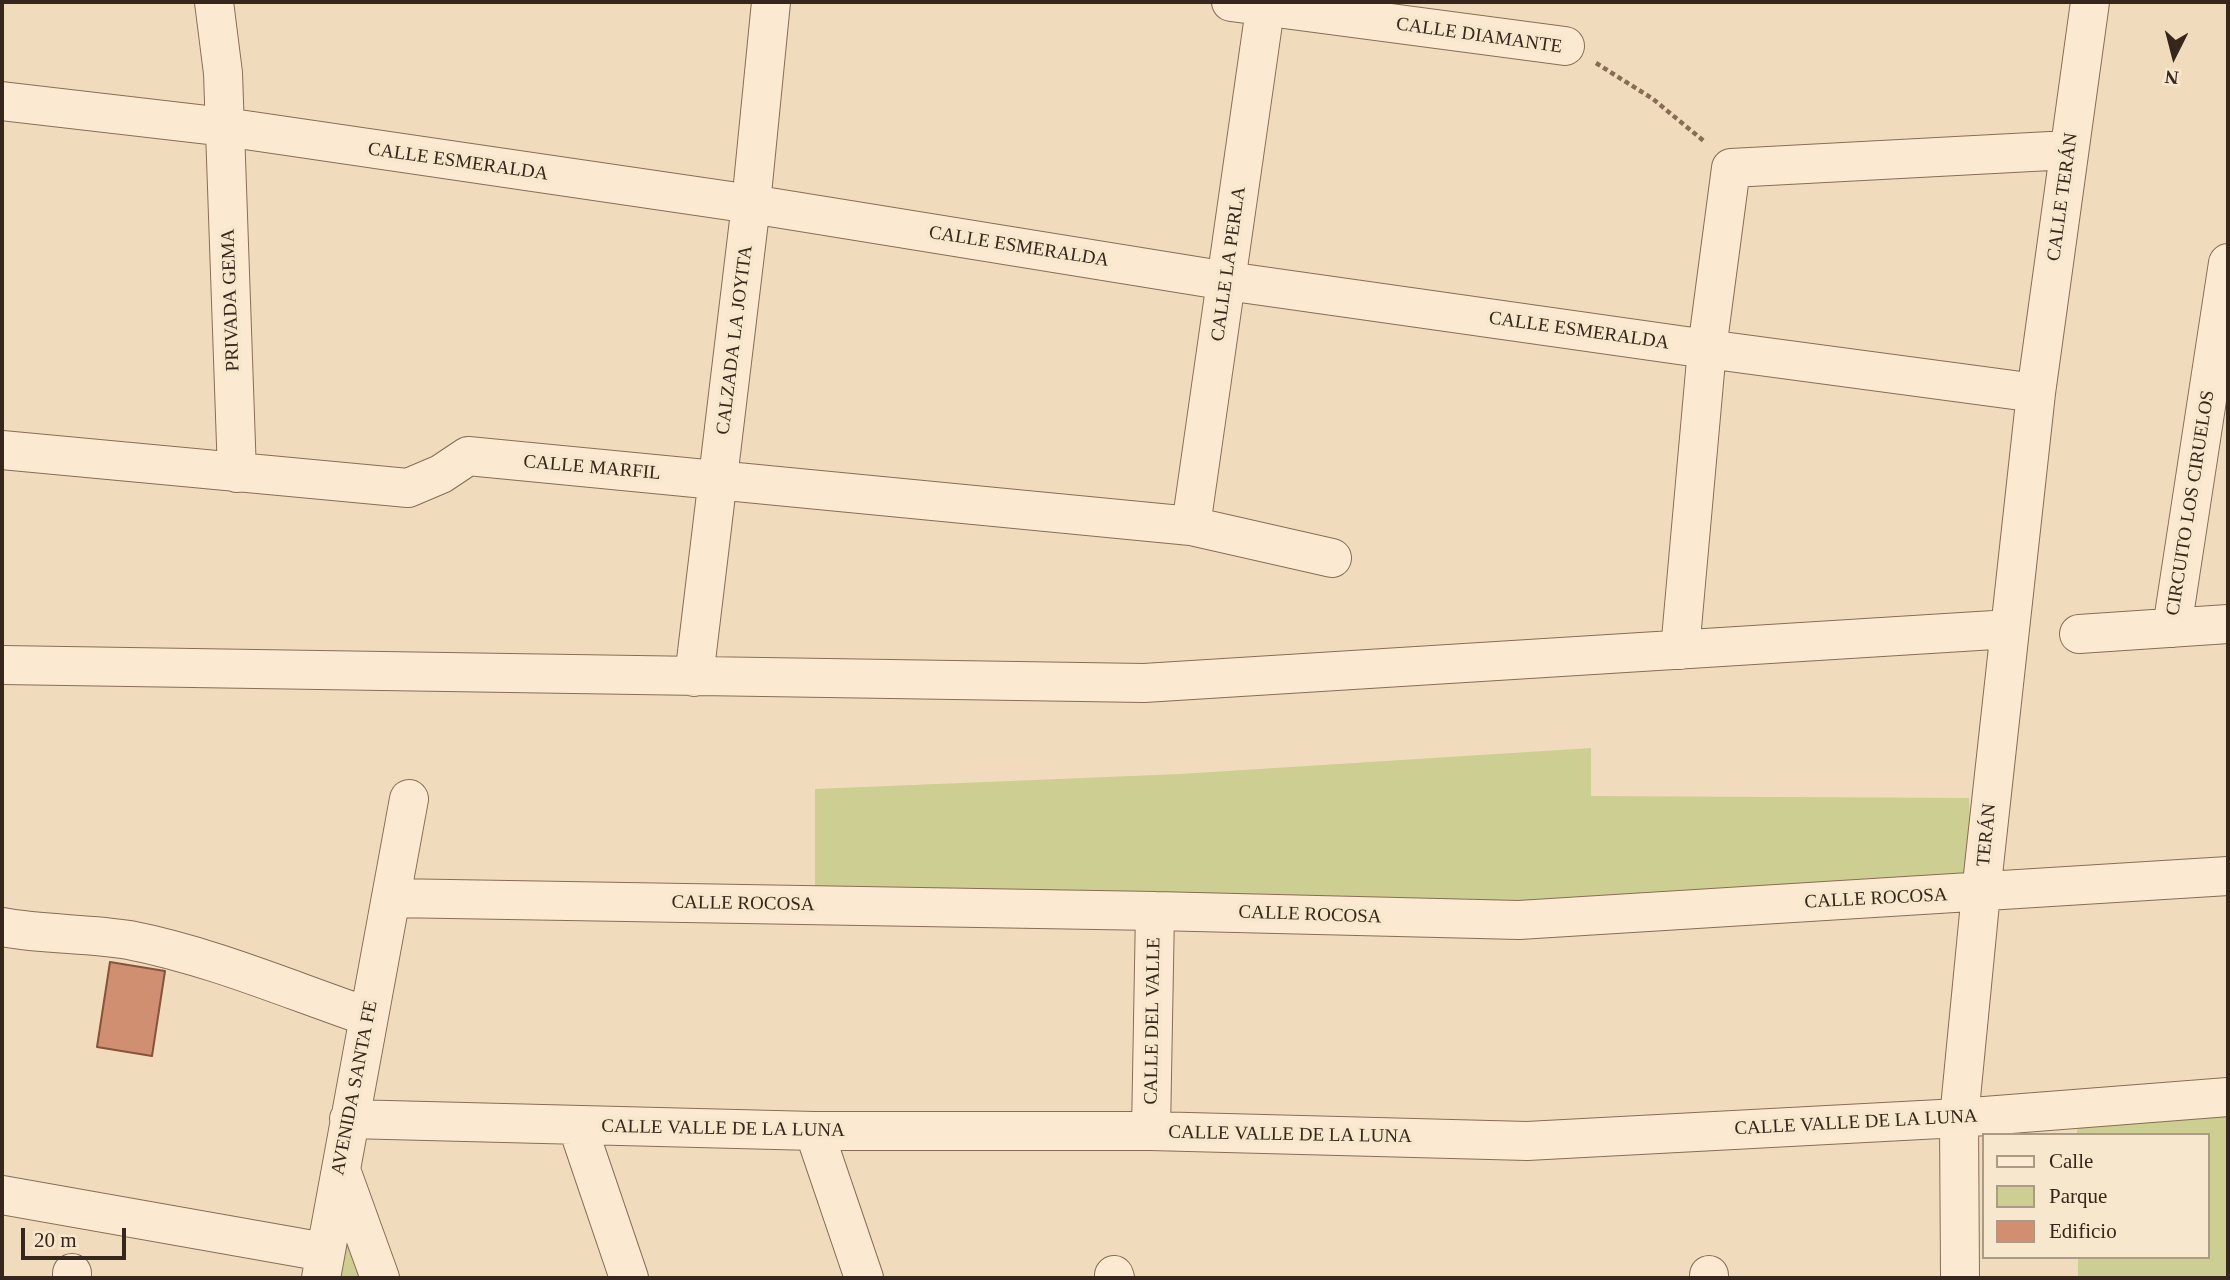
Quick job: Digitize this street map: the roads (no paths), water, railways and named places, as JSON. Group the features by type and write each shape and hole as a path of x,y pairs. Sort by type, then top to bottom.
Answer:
{"street":[{"name":"PRIVADA GEMA","path":"214,2 223,73 237,473"},
{"name":"CALZADA LA JOYITA","path":"694,677 751,204 771,2"},
{"name":"CALLE TERÁN","path":"2036,393 2090,2"},
{"name":"CALLE DIAMANTE","path":"1254,3 1565,46"},
{"name":"CALLE LA PERLA","path":"1191,526 1227,281 1254,3"},
{"name":"CALLE ESMERALDA","path":"2,101 225,127 751,204 1227,281 2036,393"},
{"path":"1680,650 1707,349 1731,168 2069,150"},
{"name":"CIRCUITO LOS CIRUELOS","path":"2172,628 2222,336 2228,262"},
{"name":"TERÁN","path":"1960,1278 1959,1118 2036,393"},
{"name":"CALLE MARFIL","path":"2,450 408,488 441,474 468,456 1191,526 1332,558"},
{"name":"CIRCUITO LOS CIRUELOS","path":"2079,634 2228,624"},
{"path":"2,665 1144,683 2010,629"},
{"name":"AVENIDA SANTA FE","path":"323,1265 409,799"},
{"name":"CALLE ROCOSA","path":"391,898 1519,920 2228,876"},
{"name":"CALLE DEL VALLE","path":"1150,1131 1155,911"},
{"path":"2,928 31,933 128,940 199,958 369,1017"},
{"name":"CALLE VALLE DE LA LUNA","path":"349,1119 814,1131 1150,1131 1527,1141 1959,1118 2228,1097"},
{"path":"577,1125 629,1278"},
{"path":"814,1131 864,1278"},
{"path":"340,1168 380,1278"},
{"path":"2,1195 323,1265"}]}
